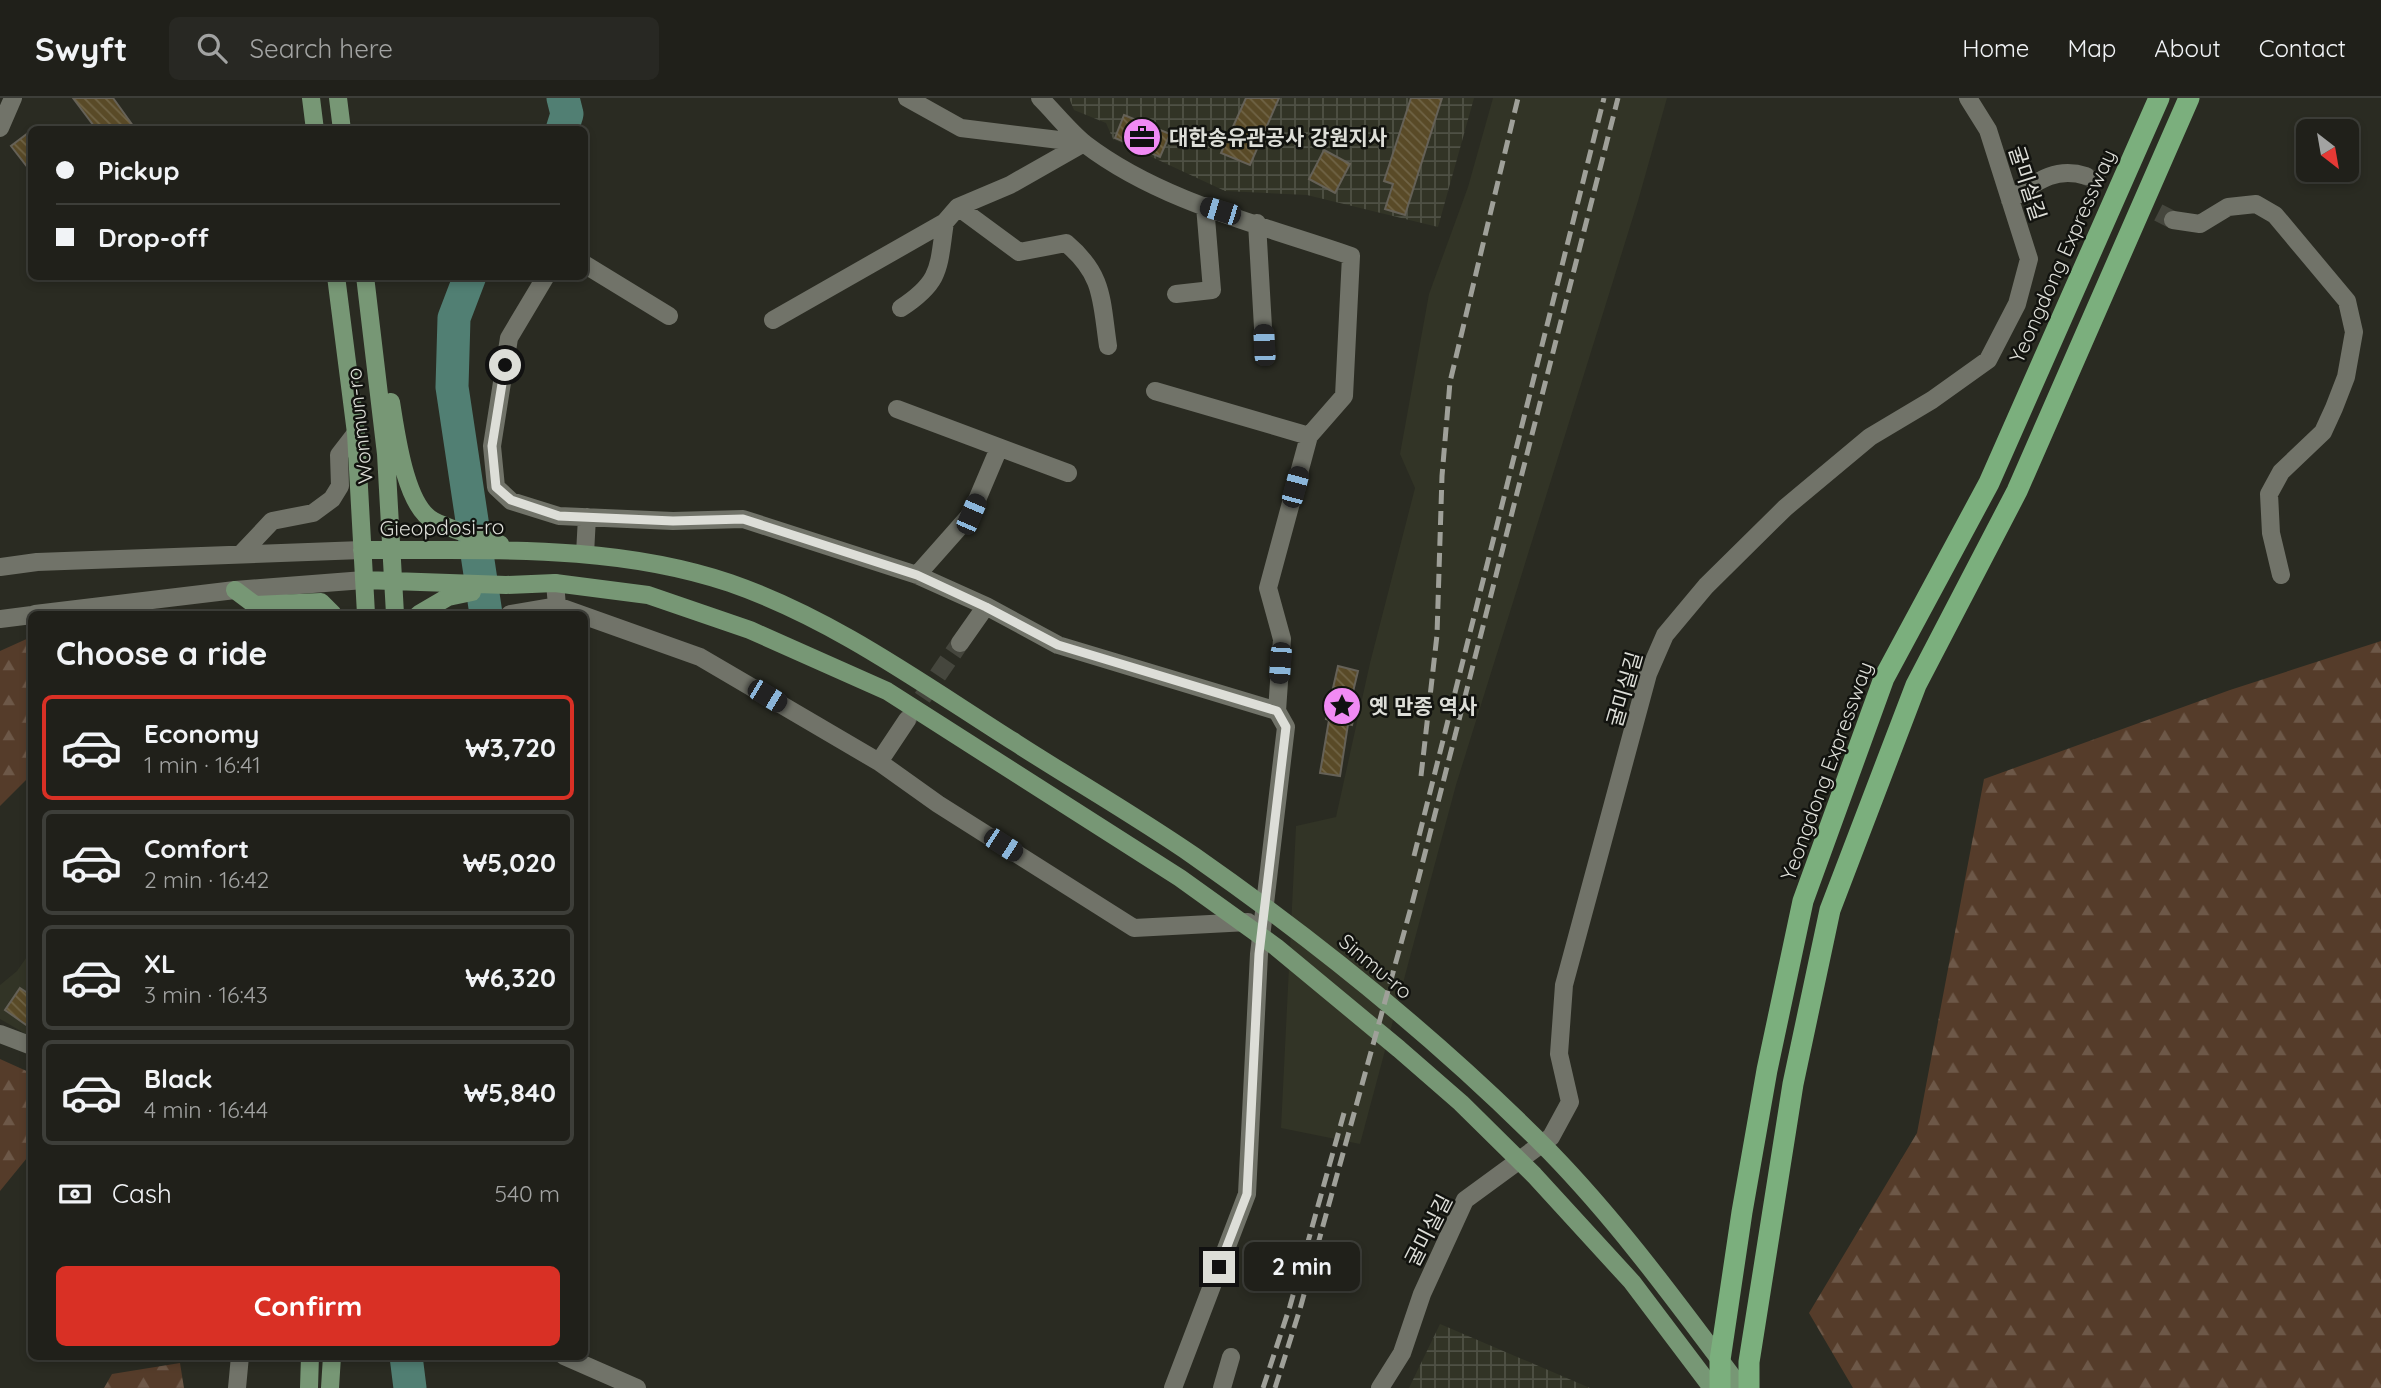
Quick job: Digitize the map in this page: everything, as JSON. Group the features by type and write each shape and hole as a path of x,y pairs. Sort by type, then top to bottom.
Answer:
{"highway":[{"name":"Yeongdong Expressway","path":"1720,1388 1720,1360 1742,1212 1767,1070 1803,901 1884,678 1989,483 2159,98"},
{"path":"1749,1388 1751,1349 1793,1084 1830,910 1916,685 2017,491 2189,98"}],"main road":[{"path":"311,98 314,126"},
{"path":"338,98 342,126"},
{"name":"Wonmun-ro","path":"337,280 356,433 366,611"},
{"name":"Wonmun-ro","path":"365,280 386,454 395,611"},
{"path":"373,343 381,355 402,462 419,509 432,520 513,549"},
{"name":"Gieopdosi-ro","path":"362,550 513,549 631,559 730,583 830,627 902,670"},
{"path":"364,580 506,585 555,583 614,588 683,605 750,630 887,691 1180,878 1276,947 1461,1102 1534,1175 1633,1282 1713,1388"},
{"path":"424,611 448,597 506,585"},
{"path":"235,590 255,605 321,601 330,611"},
{"name":"Sinmu-ro","path":"902,670 1192,855 1306,938 1468,1074 1543,1145 1645,1259 1741,1388"},
{"path":"309,1388 310,1360"},
{"path":"330,1388 332,1360"}],"street":[{"path":"0,128 13,98"},
{"path":"907,98 961,128 1084,143"},
{"path":"1040,98 1084,143 1127,172 1205,206 1351,256 1345,396 1309,436 1268,588 1282,639 1277,711 1286,727 1263,921 1247,1194 1172,1388"},
{"name":"굴미실길","path":"1380,1388 1402,1353 1422,1294 1465,1200 1551,1137 1570,1102 1559,1054 1564,985 1648,674 1665,635 1706,586 1785,508 1870,437 1932,400 1988,360 2017,304 2029,259 1988,131 1968,98"},
{"path":"773,320 945,222 958,207 1010,185 1084,143"},
{"path":"2010,200 2047,175 2070,171 2086,176"},
{"path":"2174,220 2200,224 2228,207 2256,204 2275,215 2347,300 2354,332 2346,377 2334,408 2322,432 2281,472 2269,494 2271,533 2281,575"},
{"path":"1176,294 1212,290 1205,206"},
{"path":"958,207 1019,252 1066,243 1086,261 1099,286 1108,345"},
{"path":"901,308 926,291 937,273 945,222"},
{"path":"1257,223 1264,345"},
{"path":"588,266 669,316"},
{"path":"544,280 509,338 492,446 496,487 511,500 559,516 673,521 743,519 917,575 1058,645 1277,711"},
{"path":"1155,391 1309,436"},
{"path":"897,409 1068,473"},
{"path":"241,554 272,521 313,513 332,499 340,486 339,455 356,433"},
{"path":"917,575 971,514 999,448"},
{"path":"585,554 587,517"},
{"name":"Gieopdosi-ro","path":"0,568 37,562 362,550"},
{"path":"65,611 235,590 364,580"},
{"path":"555,583 557,606"},
{"path":"528,611 557,606 571,611"},
{"path":"960,643 986,607"},
{"path":"0,620 28,616"},
{"path":"588,617 700,657 879,762 938,804 1134,928 1193,922 1263,921"},
{"path":"879,762 907,720"},
{"path":"0,1034 28,1044"},
{"path":"1222,1388 1231,1357"},
{"path":"237,1388 240,1360"},
{"path":"573,1360 638,1388"}],"shaded area":[{"path":"1069,98 1474,98 1438,227 1307,195 1225,191 1113,139 1106,123 1074,110"},
{"path":"1493,98 1667,98 1638,201 1456,785 1360,1144 1281,1128 1296,826 1336,817 1370,663 1415,488 1400,454 1429,294 1468,187"},
{"path":"28,955 28,1035 0,1019 0,985 17,971"},
{"path":"1440,1324 1590,1388 1409,1388"}],"green space":[{"path":"28,638 28,778 0,806 0,651"},
{"path":"2381,641 2381,1388 1853,1388 1809,1313 1917,1133 1984,779 2230,690"},
{"path":"0,1059 28,1072 28,1157 0,1191"},
{"path":"180,1363 184,1388 104,1388 112,1374"}],"building":[{"path":"73,98 113,98 133,126 94,126"},
{"path":"1246,98 1279,98 1250,165 1221,153"},
{"path":"1411,98 1442,98 1405,215 1385,209 1393,184 1384,181"},
{"path":"1124,115 1170,134 1160,157 1115,138"},
{"path":"28,133 28,168 11,146"},
{"path":"1324,150 1350,164 1335,193 1309,179"},
{"path":"1338,666 1358,671 1352,696 1358,698 1352,725 1348,724 1340,776 1320,773 1329,720 1326,719"},
{"path":"20,988 28,993 28,1026 5,1010"}],"waterway":[{"path":"563,98 567,114 563,126"},
{"path":"468,280 454,318 452,387 486,611"},
{"path":"406,1360 410,1388"}],"tunnel":[{"path":"2086,176 2173,220"},
{"path":"907,720 960,643"}],"railway":[{"path":"1421,776 1437,635 1442,476 1450,382 1518,98"},
{"path":"1414,856 1604,98"},
{"path":"1275,1388 1300,1309 1413,900 1618,98"},
{"path":"1263,1388 1290,1306 1344,1113"}],"place":[{"name":"대한송유관공사 강원지사","path":"1142,137"},
{"name":"옛 만종 역사","path":"1342,706"}],"route":[{"path":"505,365 492,446 496,487 511,500 559,516 673,521 743,519 917,575 1058,645 1277,711 1286,727 1259,954 1247,1194 1219,1267"}]}
